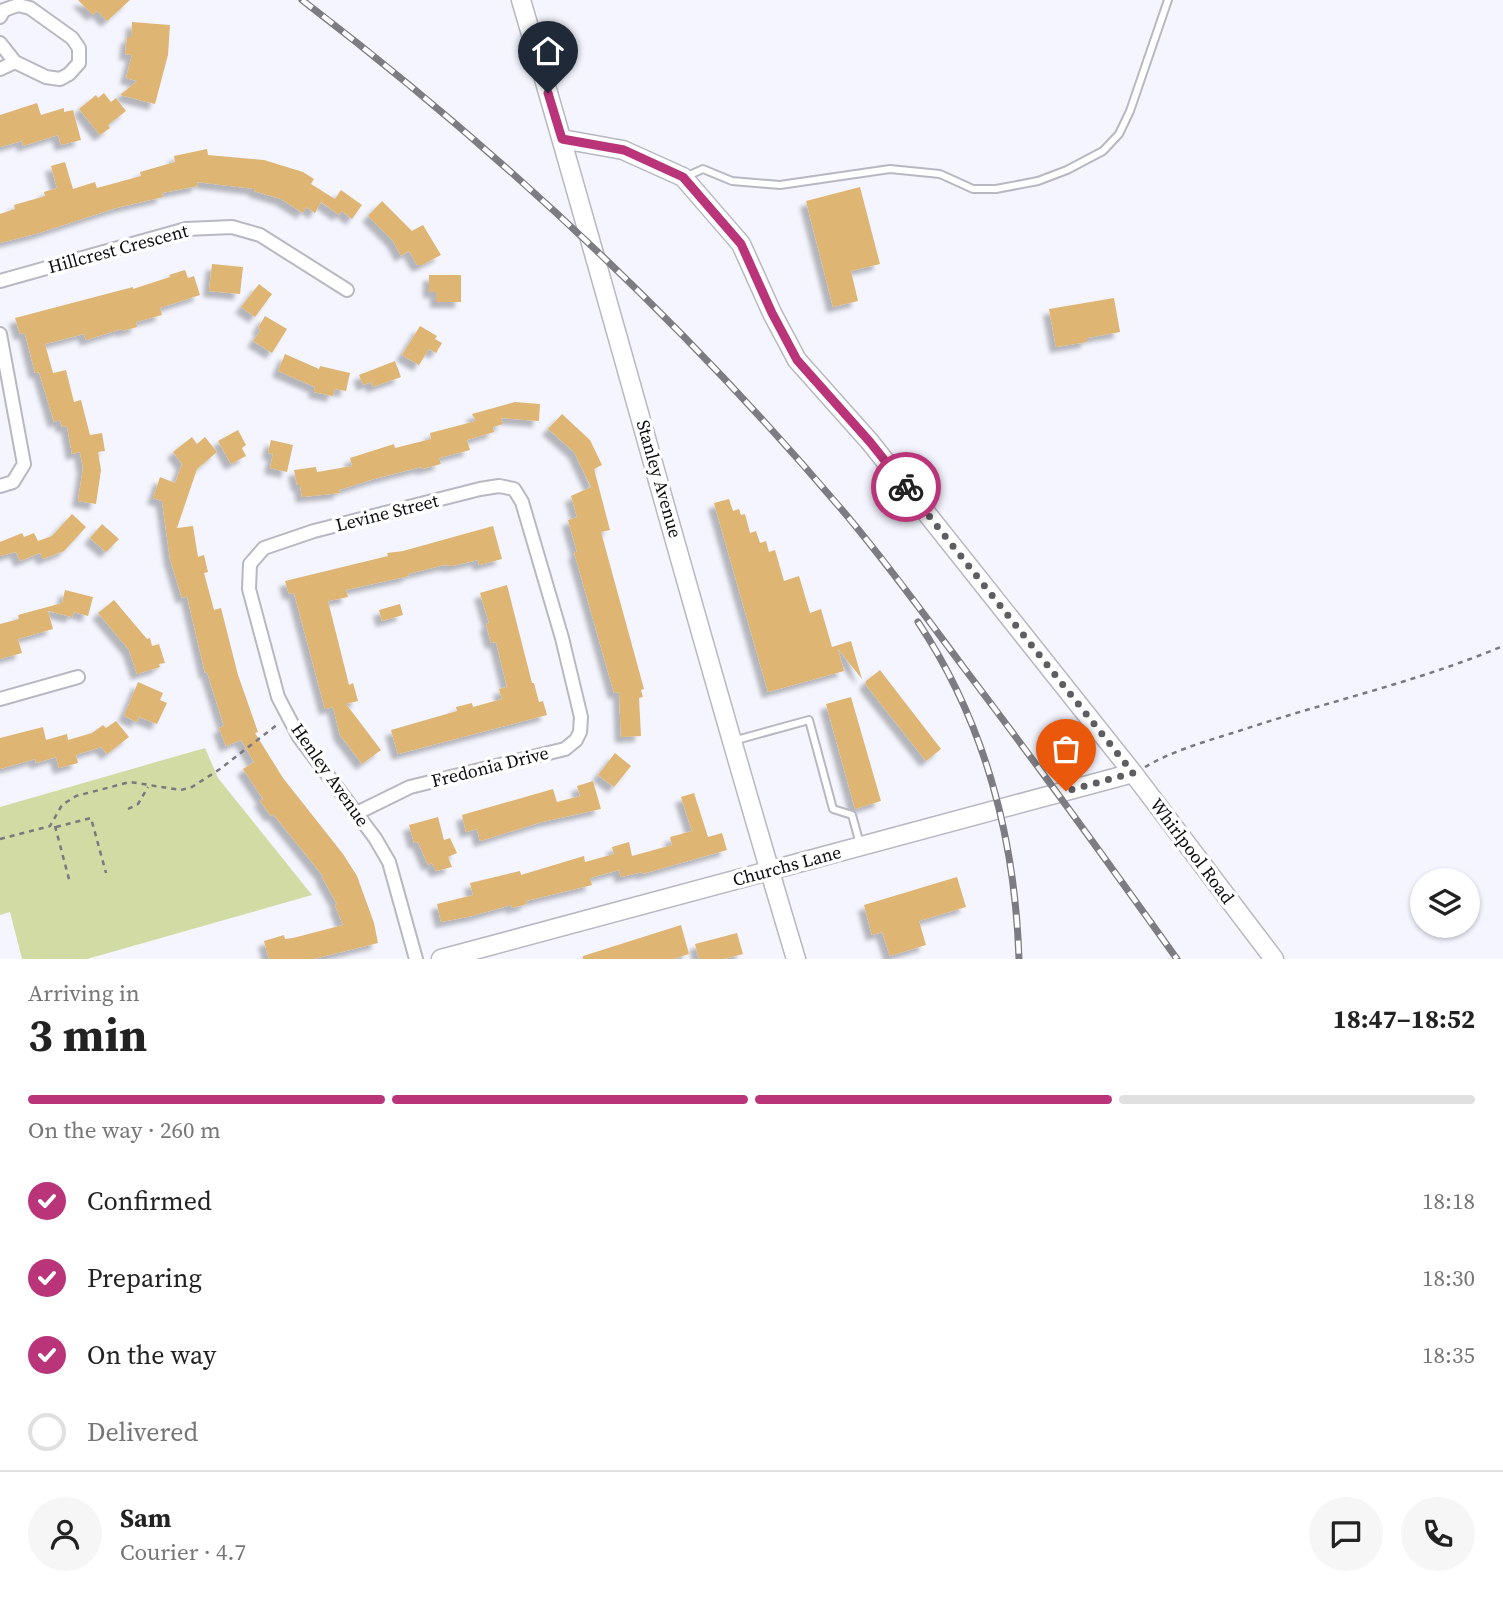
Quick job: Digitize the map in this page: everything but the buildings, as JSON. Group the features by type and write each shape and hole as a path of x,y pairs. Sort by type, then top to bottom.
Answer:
{"street":[{"name":"Stanley Avenue","path":"521,0 796,959"},
{"path":"0,17 4,10 18,5 30,8 72,38 79,48 79,63 60,79 46,77 15,62 0,43"},
{"path":"0,69 15,62"},
{"name":"Whirlpool Road","path":"562,139 624,150 683,177 741,244 797,360 870,442 1133,773 1274,959"},
{"name":"Hillcrest Crescent","path":"0,281 186,229 232,226 260,235 347,290"},
{"path":"0,334 24,464 13,482 0,486"},
{"name":"Levine Street","path":"249,589 250,565 264,548 314,531 480,489 499,486 513,489 522,502 530,530"},
{"name":"Fredonia Drive","path":"357,813 410,787 565,749 576,740 580,732 581,717 562,638 530,530"},
{"name":"Henley Avenue","path":"249,589 278,697 299,737 357,813 389,862 416,959"},
{"path":"0,699 78,677"},
{"name":"Churchs Lane","path":"441,959 1133,773"}],"lane":[{"path":"683,177 703,169 732,181 780,185 890,169 940,174 973,189 996,189 1038,181 1058,174 1103,151 1119,134 1130,111 1168,0"},
{"path":"732,742 809,720 833,809 852,815 861,847"}],"path":[{"path":"1133,773 1167,755 1292,713 1460,664 1503,646"},
{"path":"70,883 55,825 59,809 65,802 76,796 130,782 181,790 192,787 289,716"},
{"path":"128,809 138,804 148,785"},
{"path":"0,839 91,818 106,873"}],"green space":[{"path":"205,748 218,778 312,895 87,959 22,959 10,912 0,915 0,807"}],"railway":[{"path":"302,0 448,118 589,244 657,309 786,446 848,517 907,592 1045,776 1177,959"},
{"path":"918,622 961,700 992,783 1011,870 1019,959"}],"way so far":[{"path":"906,487 1133,773 1066,791"}],"route":[{"path":"548,93 562,139 624,150 683,177 741,244 797,360 906,487"}]}
